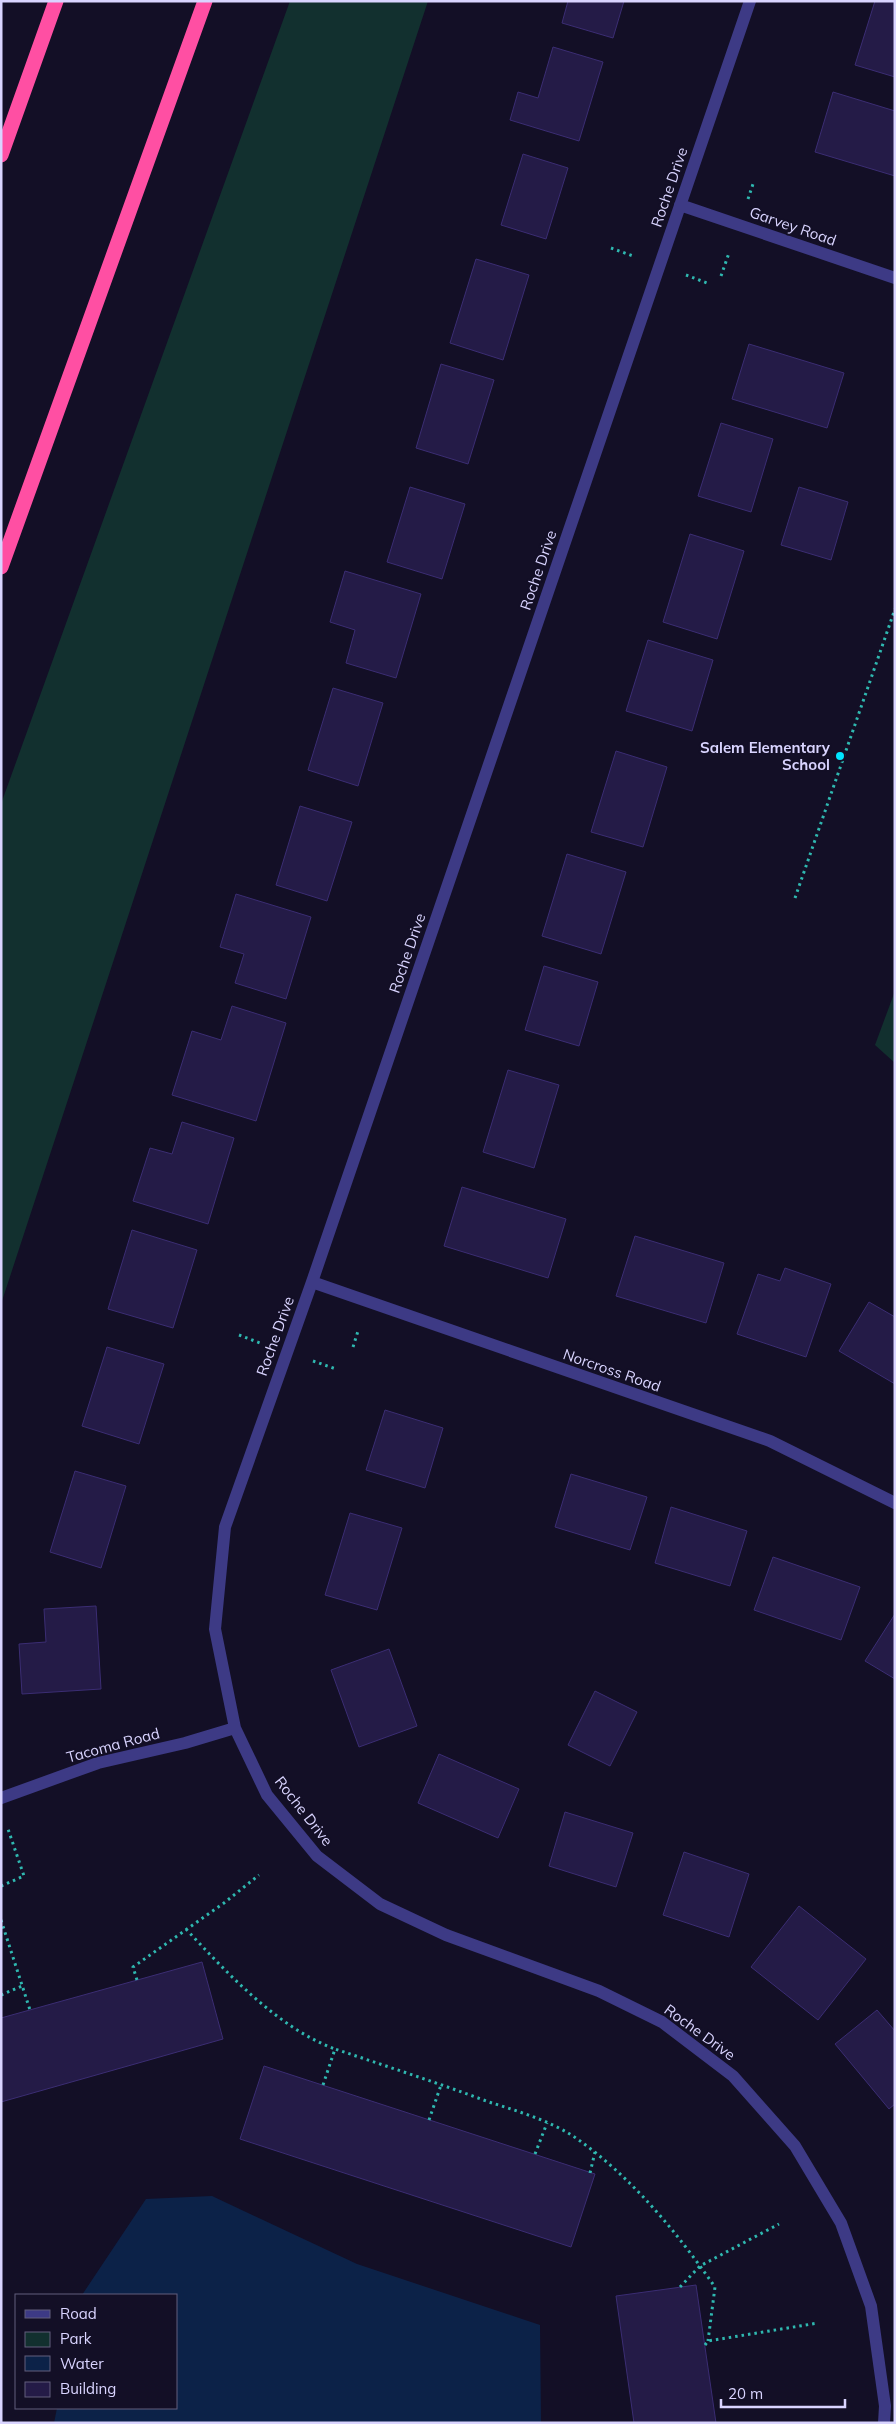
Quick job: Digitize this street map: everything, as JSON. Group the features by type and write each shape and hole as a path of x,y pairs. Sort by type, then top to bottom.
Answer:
{"highway":[{"path":"1,155 56,1"},
{"path":"1,567 205,1"}],"street":[{"name":"Roche Drive","path":"750,1 312,1282 225,1527 214,1629 234,1728 267,1795 317,1856 380,1904 446,1935 599,1991 662,2022 733,2076 795,2146 840,2222 871,2306 885,2406 884,2423"},
{"name":"Garvey Road","path":"680,205 895,278"},
{"name":"Norcross Road","path":"312,1282 770,1442 895,1503"},
{"name":"Tacoma Road","path":"1,1798 98,1763 184,1743 234,1728"}],"path":[{"path":"746,205 754,181"},
{"path":"611,248 636,257"},
{"path":"721,276 728,253"},
{"path":"683,274 707,282"},
{"path":"795,898 895,608"},
{"path":"353,1347 358,1331"},
{"path":"239,1335 263,1344"},
{"path":"310,1360 336,1369"},
{"path":"1,1886 24,1876 8,1829"},
{"path":"137,1980 133,1967 224,1903 259,1875"},
{"path":"1,1920 30,2010"},
{"path":"186,1929 230,1977 311,2040 441,2084 547,2123 572,2135 595,2152 658,2213 716,2287 706,2343 818,2323"},
{"path":"1,1995 22,1986"},
{"path":"323,2085 335,2049"},
{"path":"429,2120 441,2084"},
{"path":"535,2154 547,2123"},
{"path":"590,2173 595,2152"},
{"path":"680,2287 700,2266 779,2224"}],"green space":[{"path":"290,1 428,1 1,1304 1,804"},
{"path":"895,991 895,1063 875,1045"}],"water":[{"path":"212,2196 357,2264 540,2325 541,2423 54,2423 57,2409 178,2409 178,2294 83,2294 146,2199"}],"building":[{"path":"568,1 624,1 613,38 562,23"},
{"path":"875,1 895,1 895,77 855,65"},
{"path":"553,47 603,62 579,141 510,120 518,92 538,98"},
{"path":"833,92 895,111 895,176 815,152"},
{"path":"523,154 568,168 546,239 501,225"},
{"path":"476,259 529,275 503,360 450,343"},
{"path":"749,344 844,373 827,428 732,399"},
{"path":"441,364 494,380 468,464 416,448"},
{"path":"721,423 773,439 751,512 698,496"},
{"path":"410,487 465,504 442,579 387,562"},
{"path":"799,487 848,502 831,560 781,545"},
{"path":"690,534 744,551 717,639 663,622"},
{"path":"345,571 421,594 396,678 346,663 355,630 330,622"},
{"path":"648,640 713,660 692,731 626,711"},
{"path":"333,688 383,703 358,786 308,770"},
{"path":"616,751 667,767 643,847 591,832"},
{"path":"300,806 352,822 327,901 276,885"},
{"path":"567,854 626,872 601,954 542,936"},
{"path":"236,894 311,917 286,999 235,983 244,954 220,947"},
{"path":"544,966 598,982 579,1046 525,1030"},
{"path":"232,1006 286,1023 256,1121 172,1095 192,1031 221,1040"},
{"path":"508,1070 559,1085 534,1168 483,1152"},
{"path":"182,1122 234,1138 208,1224 133,1201 150,1148 172,1154"},
{"path":"462,1187 566,1219 548,1278 444,1246"},
{"path":"132,1230 197,1250 173,1328 108,1309"},
{"path":"635,1236 724,1263 706,1323 616,1296"},
{"path":"785,1268 831,1284 806,1357 737,1334 758,1274 780,1281"},
{"path":"869,1302 895,1317 895,1384 839,1351"},
{"path":"107,1347 164,1364 139,1444 82,1426"},
{"path":"385,1410 443,1428 425,1488 366,1470"},
{"path":"75,1471 126,1486 101,1568 50,1552"},
{"path":"571,1474 647,1497 630,1550 555,1527"},
{"path":"671,1507 747,1531 730,1586 655,1563"},
{"path":"350,1513 402,1528 377,1610 325,1595"},
{"path":"773,1557 860,1587 841,1640 754,1610"},
{"path":"96,1606 101,1689 22,1694 19,1644 46,1642 44,1609"},
{"path":"895,1614 895,1679 865,1661"},
{"path":"389,1649 417,1726 359,1747 331,1670"},
{"path":"595,1691 637,1712 610,1766 568,1745"},
{"path":"439,1754 519,1789 498,1838 418,1803"},
{"path":"565,1812 633,1833 616,1887 549,1866"},
{"path":"684,1852 749,1874 729,1937 663,1915"},
{"path":"799,1906 866,1959 818,2020 751,1967"},
{"path":"202,1962 223,2039 1,2102 1,2018"},
{"path":"877,2010 895,2031 895,2104 889,2109 835,2044"},
{"path":"264,2066 595,2174 571,2247 240,2139"},
{"path":"696,2285 716,2423 634,2423 616,2296"}],"place":[{"name":"Salem Elementary School","path":"840,756"}]}
